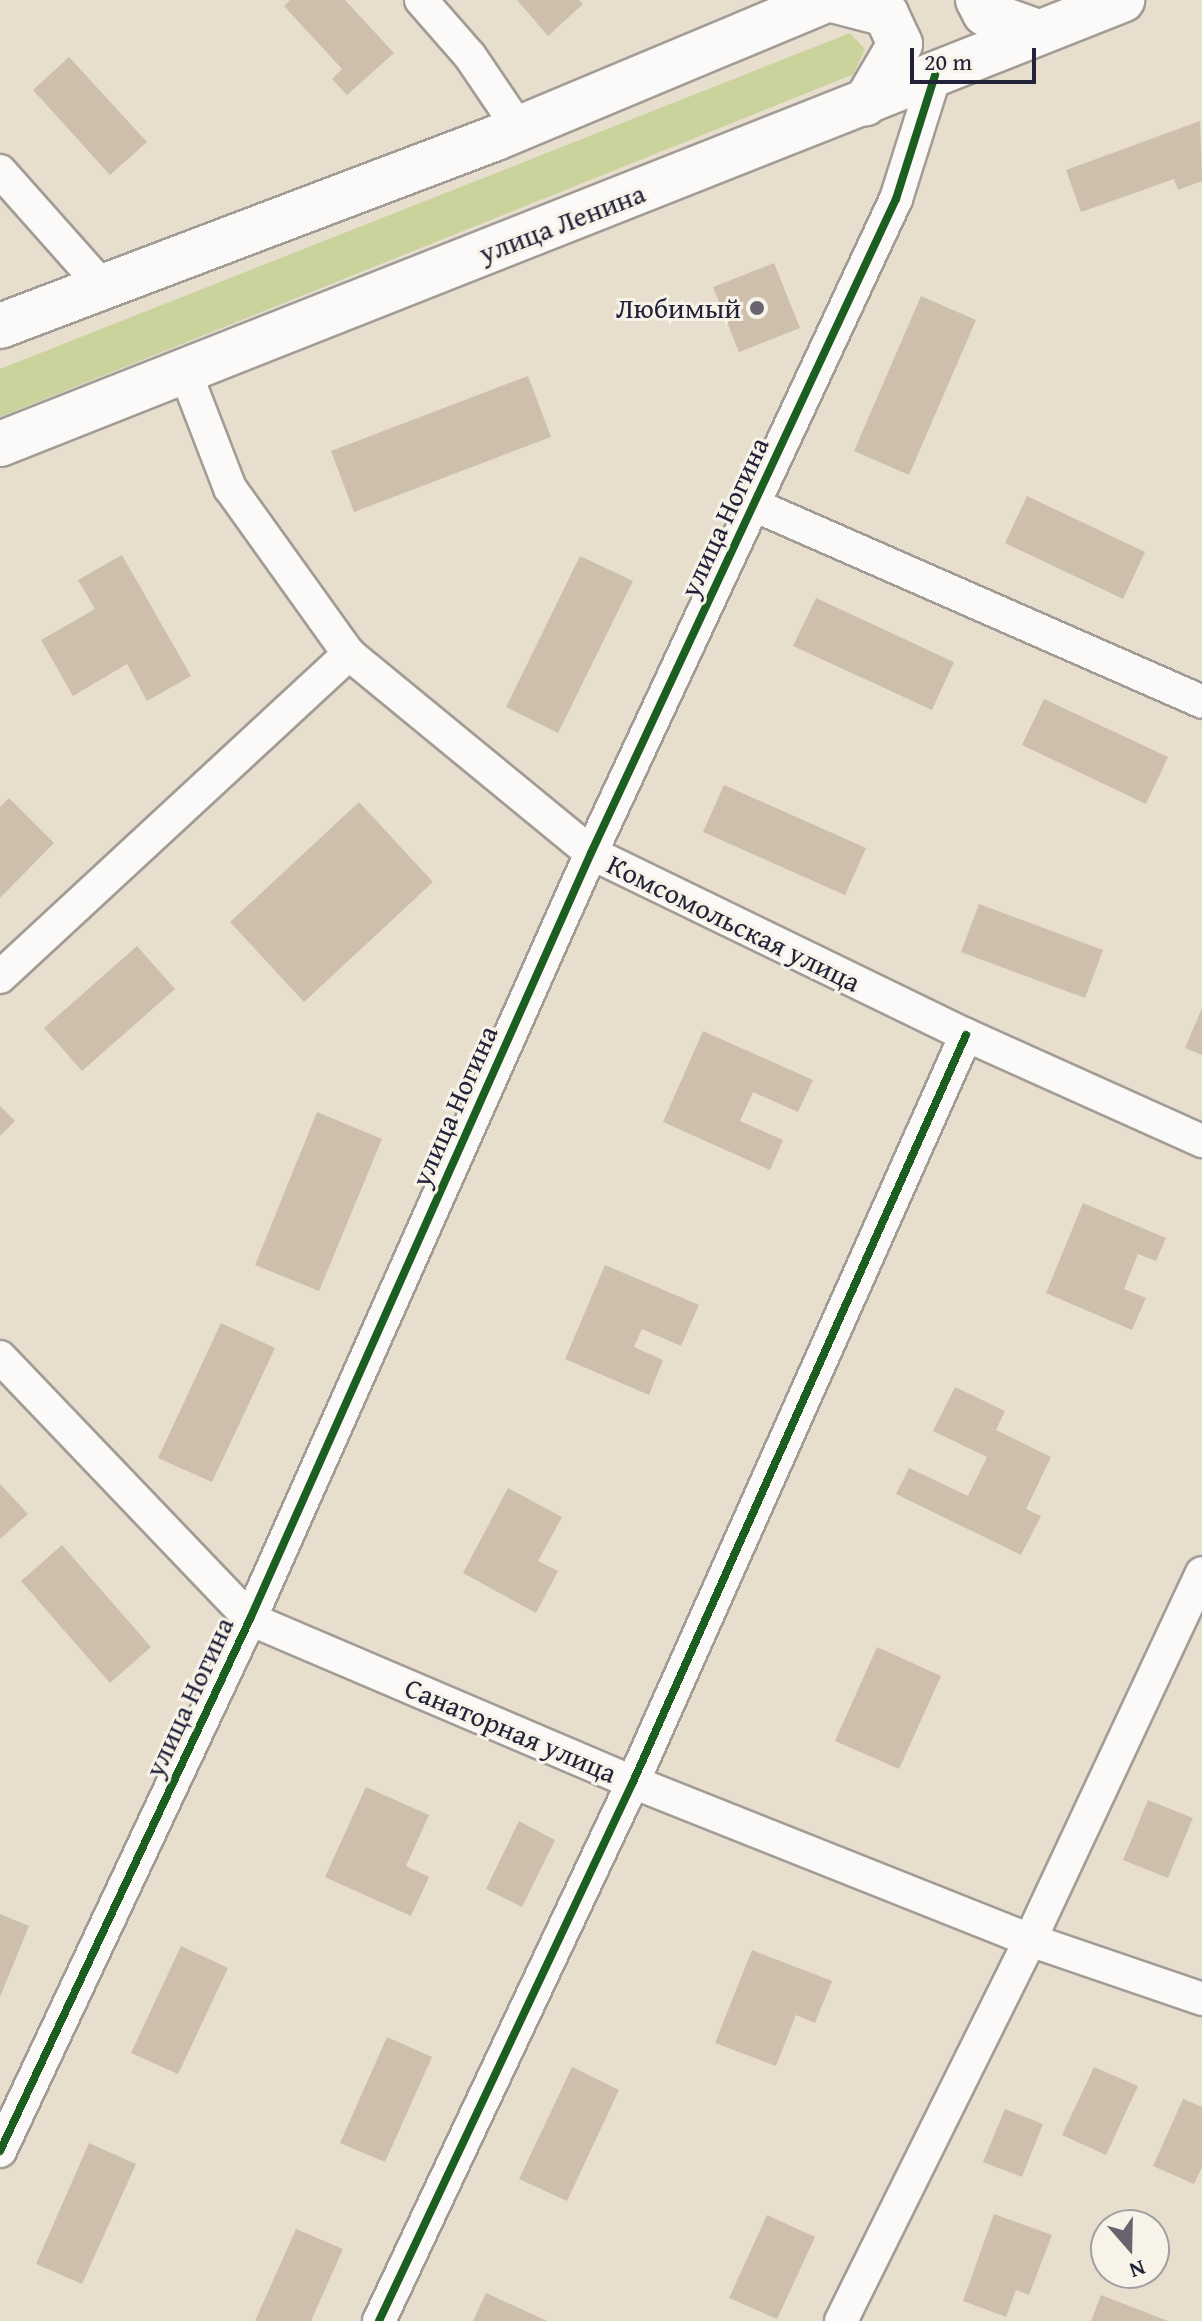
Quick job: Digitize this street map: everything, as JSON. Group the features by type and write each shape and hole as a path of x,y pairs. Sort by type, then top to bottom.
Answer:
{"main road":[{"path":"0,326 518,127 826,0"},
{"path":"832,0 886,14 900,44 865,104"},
{"path":"978,0 985,13 1038,32"},
{"name":"улица Ленина","path":"0,444 1122,0"}],"street":[{"path":"421,0 470,56 518,127"},
{"name":"улица Ногина","path":"0,2151 250,1619 591,853 896,199 935,75"},
{"path":"0,171 102,286"},
{"name":"Комсомольская улица","path":"184,369 230,488 349,654 591,853 966,1035 1202,1141"},
{"path":"754,505 1202,702"},
{"path":"0,977 349,654"},
{"path":"379,2321 633,1782 966,1035"},
{"name":"Санаторная улица","path":"0,1357 250,1619 633,1782 1030,1940 1202,1999"},
{"path":"841,2321 1030,1940 1202,1573"}],"green space":[{"path":"850,33 865,49 854,74 0,417 0,369"}],"building":[{"path":"290,0 345,0 394,53 347,95 332,79 342,69 284,6"},
{"path":"517,0 579,0 583,4 548,36"},
{"path":"69,57 147,142 110,175 33,90"},
{"path":"1200,121 1202,181 1178,190 1174,179 1081,212 1066,170"},
{"name":"Любимый","path":"774,263 800,328 739,352 713,287"},
{"path":"921,296 976,320 909,475 854,451"},
{"path":"528,376 551,437 354,512 331,451"},
{"path":"1027,496 1145,552 1123,599 1005,543"},
{"path":"122,555 191,676 147,701 127,664 73,696 41,640 95,609 78,580"},
{"path":"580,556 633,581 558,733 506,707"},
{"path":"816,598 954,662 932,710 793,646"},
{"path":"1044,699 1168,757 1146,804 1022,745"},
{"path":"724,785 866,848 845,895 703,832"},
{"path":"9,798 54,843 0,898 0,807"},
{"path":"359,802 433,882 304,1002 230,922"},
{"path":"979,904 1103,950 1085,998 961,952"},
{"path":"137,946 175,989 82,1071 44,1028"},
{"path":"1202,1008 1202,1055 1185,1048"},
{"path":"703,1031 813,1080 798,1112 753,1092 740,1121 783,1140 770,1170 663,1122"},
{"path":"0,1106 15,1121 0,1136"},
{"path":"317,1112 382,1139 319,1291 255,1265"},
{"path":"1083,1203 1166,1238 1156,1261 1138,1254 1124,1289 1146,1298 1132,1330 1046,1293"},
{"path":"605,1265 699,1305 681,1346 642,1329 634,1347 663,1360 649,1395 565,1359"},
{"path":"221,1323 275,1348 212,1482 158,1458"},
{"path":"955,1387 1005,1411 996,1430 1051,1457 1026,1509 1041,1516 1021,1555 896,1494 909,1468 968,1496 987,1457 933,1431"},
{"path":"0,1484 28,1514 0,1539"},
{"path":"508,1488 562,1517 538,1561 558,1571 536,1613 463,1573"},
{"path":"62,1545 151,1647 110,1683 21,1581"},
{"path":"877,1647 941,1676 899,1769 835,1741"},
{"path":"366,1787 429,1815 406,1866 429,1877 411,1916 325,1877"},
{"path":"1148,1800 1193,1818 1168,1878 1123,1860"},
{"path":"519,1821 555,1840 522,1907 486,1889"},
{"path":"0,1914 29,1926 0,1997"},
{"path":"181,1946 228,1968 178,2074 131,2053"},
{"path":"752,1950 832,1981 815,2023 796,2015 776,2066 715,2043"},
{"path":"387,2037 432,2057 385,2162 340,2143"},
{"path":"572,2067 619,2090 567,2201 519,2179"},
{"path":"1094,2067 1138,2086 1106,2155 1062,2135"},
{"path":"1183,2099 1202,2107 1202,2167 1194,2184 1153,2166"},
{"path":"1005,2109 1043,2124 1022,2177 983,2162"},
{"path":"89,2143 136,2164 82,2284 36,2264"},
{"path":"994,2214 1052,2235 1029,2295 1016,2290 1006,2317 963,2301"},
{"path":"767,2215 815,2237 777,2319 729,2298"},
{"path":"296,2229 343,2249 311,2321 255,2321"},
{"path":"486,2293 547,2321 473,2321"},
{"path":"1101,2295 1168,2321 1091,2321"}],"cycle path":[{"path":"0,2151 250,1619 591,853 896,199 935,75"},
{"path":"379,2321 633,1782 966,1035"}],"place":[{"name":"Любимый","path":"757,308"}]}
